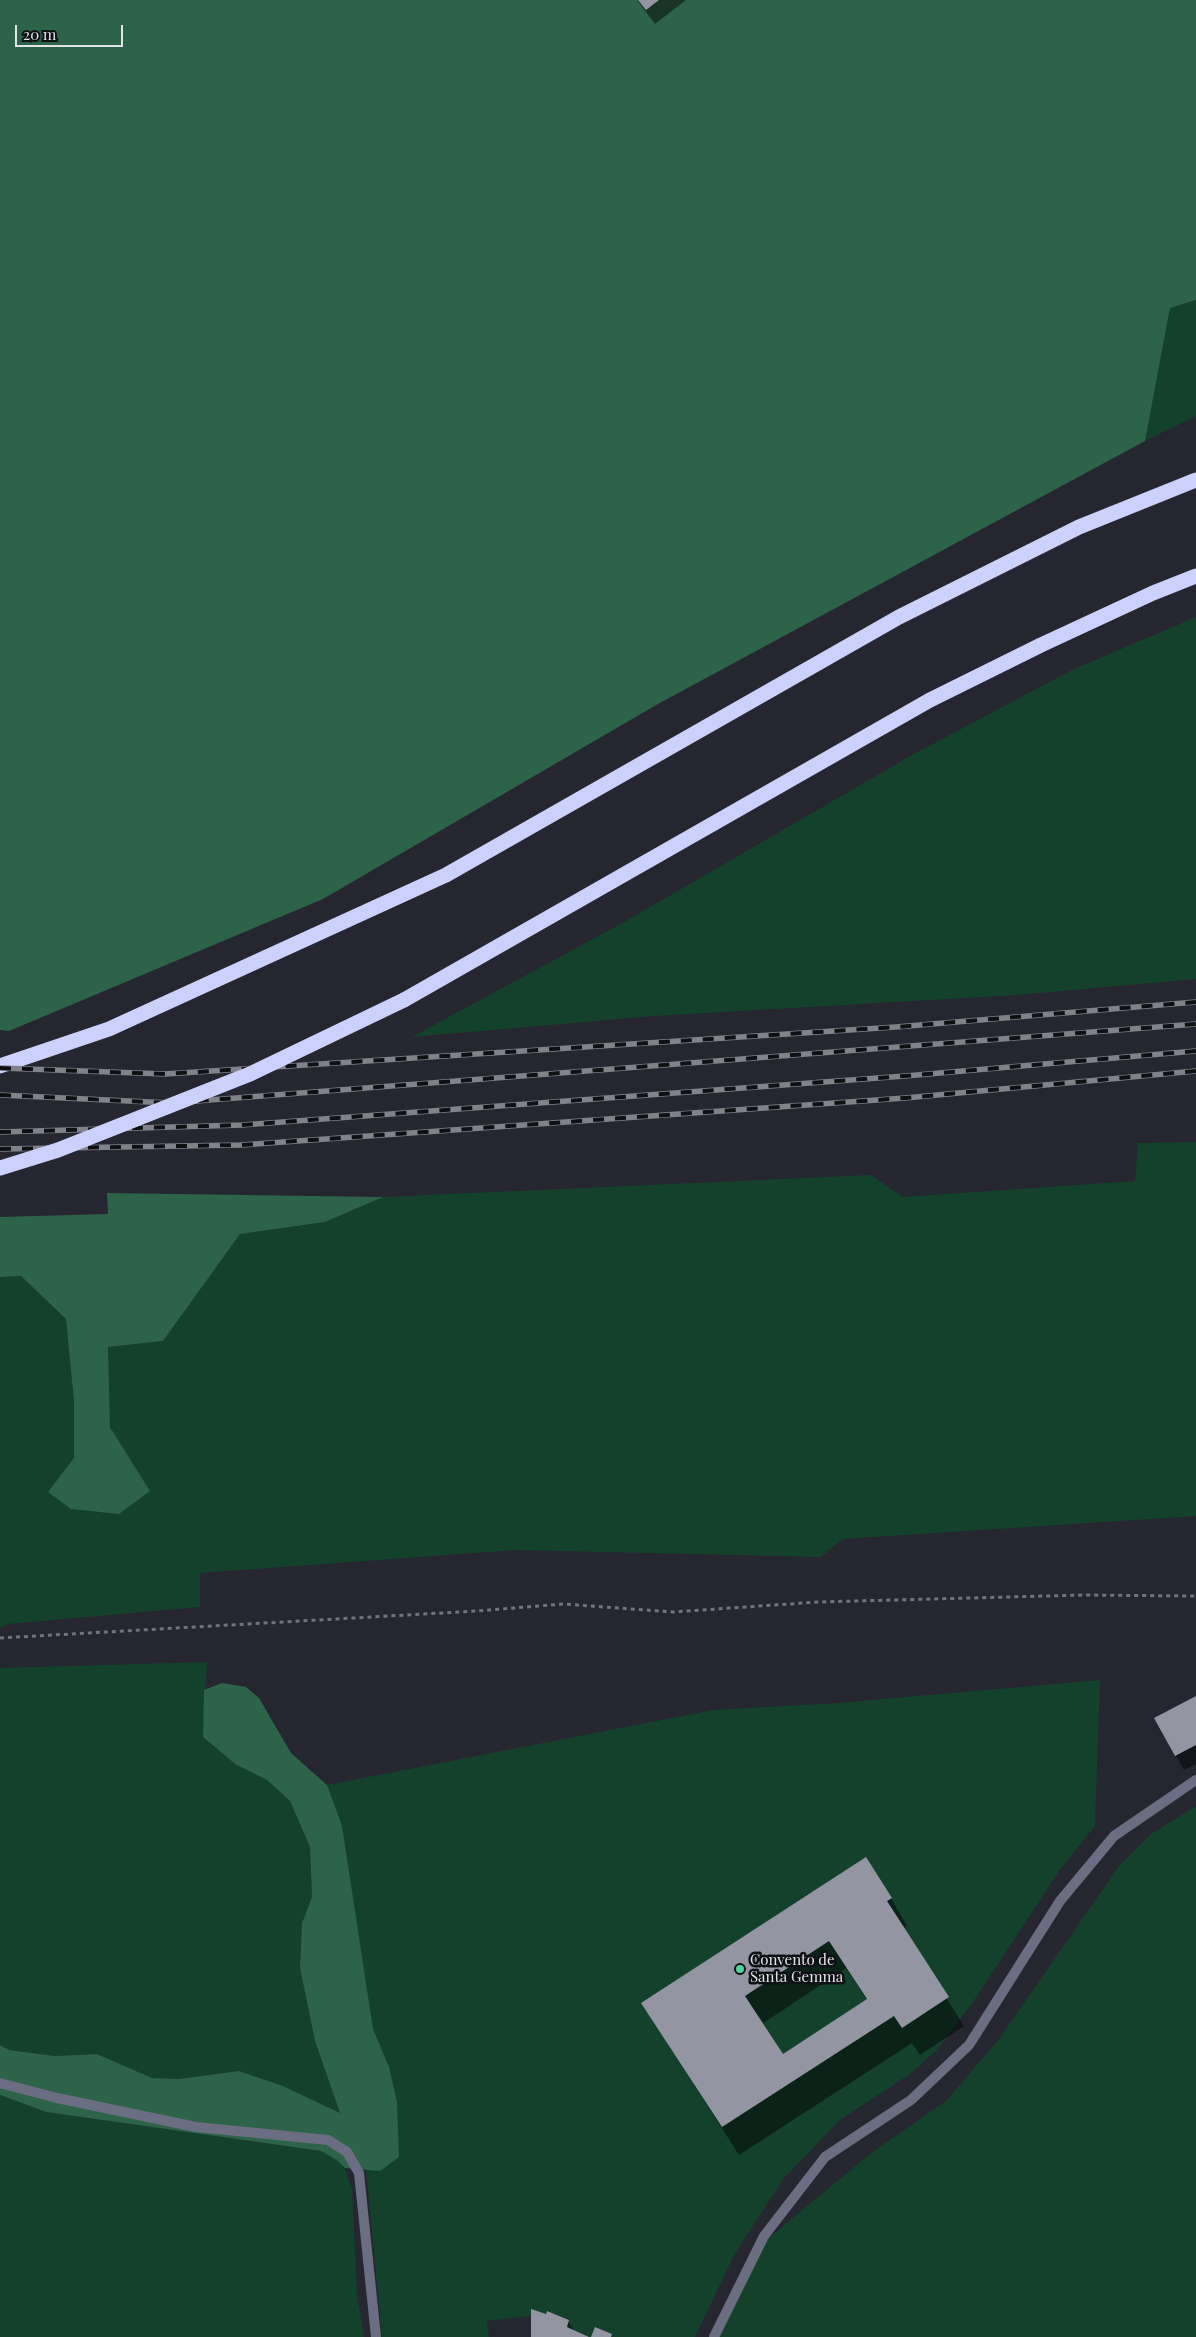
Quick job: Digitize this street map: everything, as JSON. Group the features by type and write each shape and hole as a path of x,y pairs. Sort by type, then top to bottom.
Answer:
{"highway":[{"path":"0,1066 109,1028 446,875 899,616 1079,527 1196,480"},
{"path":"0,1168 58,1150 250,1074 404,1000 930,700 1041,645 1153,593 1196,576"}],"street":[{"path":"714,2337 764,2236 825,2157 911,2100 969,2045 1060,1902 1114,1836 1196,1780"},
{"path":"0,2083 57,2098 196,2127 328,2140 347,2152 359,2173 376,2337"}],"path":[{"path":"0,1638 477,1611 563,1604 672,1612 838,1602 1084,1596 1196,1596"}],"green space":[{"path":"0,0 1196,0 1196,300 1170,308 1145,441 658,704 323,899 9,1031 0,1030"},
{"path":"1196,300 1196,416 1145,441 1170,308"},
{"path":"1196,617 1196,979 1017,995 654,1016 412,1037 626,921 912,755 1072,670"},
{"path":"1196,1142 1196,1516 843,1539 821,1557 516,1550 200,1573 200,1607 8,1624 0,1628 0,1277 21,1276 66,1319 74,1402 74,1459 150,1491 110,1427 108,1347 163,1341 240,1234 325,1222 383,1197 871,1175 903,1197 1135,1181 1138,1143"},
{"path":"107,1193 383,1197 325,1222 240,1234 163,1341 108,1347 110,1427 150,1491 119,1514 71,1509 48,1492 74,1458 74,1402 66,1319 21,1276 0,1277 0,1217 108,1214"},
{"path":"207,1662 203,1737 235,1764 267,1780 290,1801 310,1847 312,1897 302,1923 300,1968 315,2041 340,2113 283,2086 239,2071 178,2079 152,2078 97,2054 55,2056 9,2050 0,2045 0,1668"},
{"path":"1100,1680 1095,1826 1059,1871 973,2002 936,2051 910,2074 840,2120 785,2177 735,2253 695,2337 611,2337 612,2334 596,2327 591,2337 589,2337 567,2327 569,2319 548,2311 546,2314 487,2321 489,2337 382,2337 366,2169 380,2171 348,1989 327,1785 713,1710 838,1703"},
{"path":"222,1683 246,1687 259,1698 291,1753 327,1785 342,1826 373,2029 389,2067 397,2102 399,2157 380,2171 345,2168 338,2161 321,2151 46,2112 0,2095 0,2045 9,2050 55,2056 97,2054 152,2078 178,2079 239,2071 283,2086 340,2113 315,2041 300,1968 302,1923 312,1897 310,1847 290,1801 267,1780 235,1764 203,1737 204,1690"},
{"path":"1196,1806 1196,2337 714,2337 759,2246 870,2154 947,2100 999,2039 1119,1866 1151,1834"},
{"path":"0,2095 46,2112 321,2151 338,2161 345,2168 352,2189 357,2294 364,2337 0,2337"}],"building":[{"path":"638,0 659,0 646,10"},
{"path":"1196,1696 1196,1745 1175,1756 1154,1718"},
{"name":"Convento de Santa Gemma","path":"866,1857 892,1898 887,1901 949,1997 902,2028 894,2016 722,2127 641,2003","holes":["829,1941 867,1999 783,2054 745,1996"]},
{"path":"531,2309 546,2314 547,2311 569,2320 567,2327 589,2337 531,2337"},
{"path":"595,2327 612,2334 611,2337 591,2337"}],"railway":[{"path":"0,1068 165,1074 896,1027 1196,1002"},
{"path":"0,1095 171,1103 1196,1024"},
{"path":"0,1132 242,1125 905,1076 1196,1051"},
{"path":"0,1149 241,1145 905,1098 1196,1071"}],"place":[{"name":"Convento de Santa Gemma","path":"740,1969"}]}
